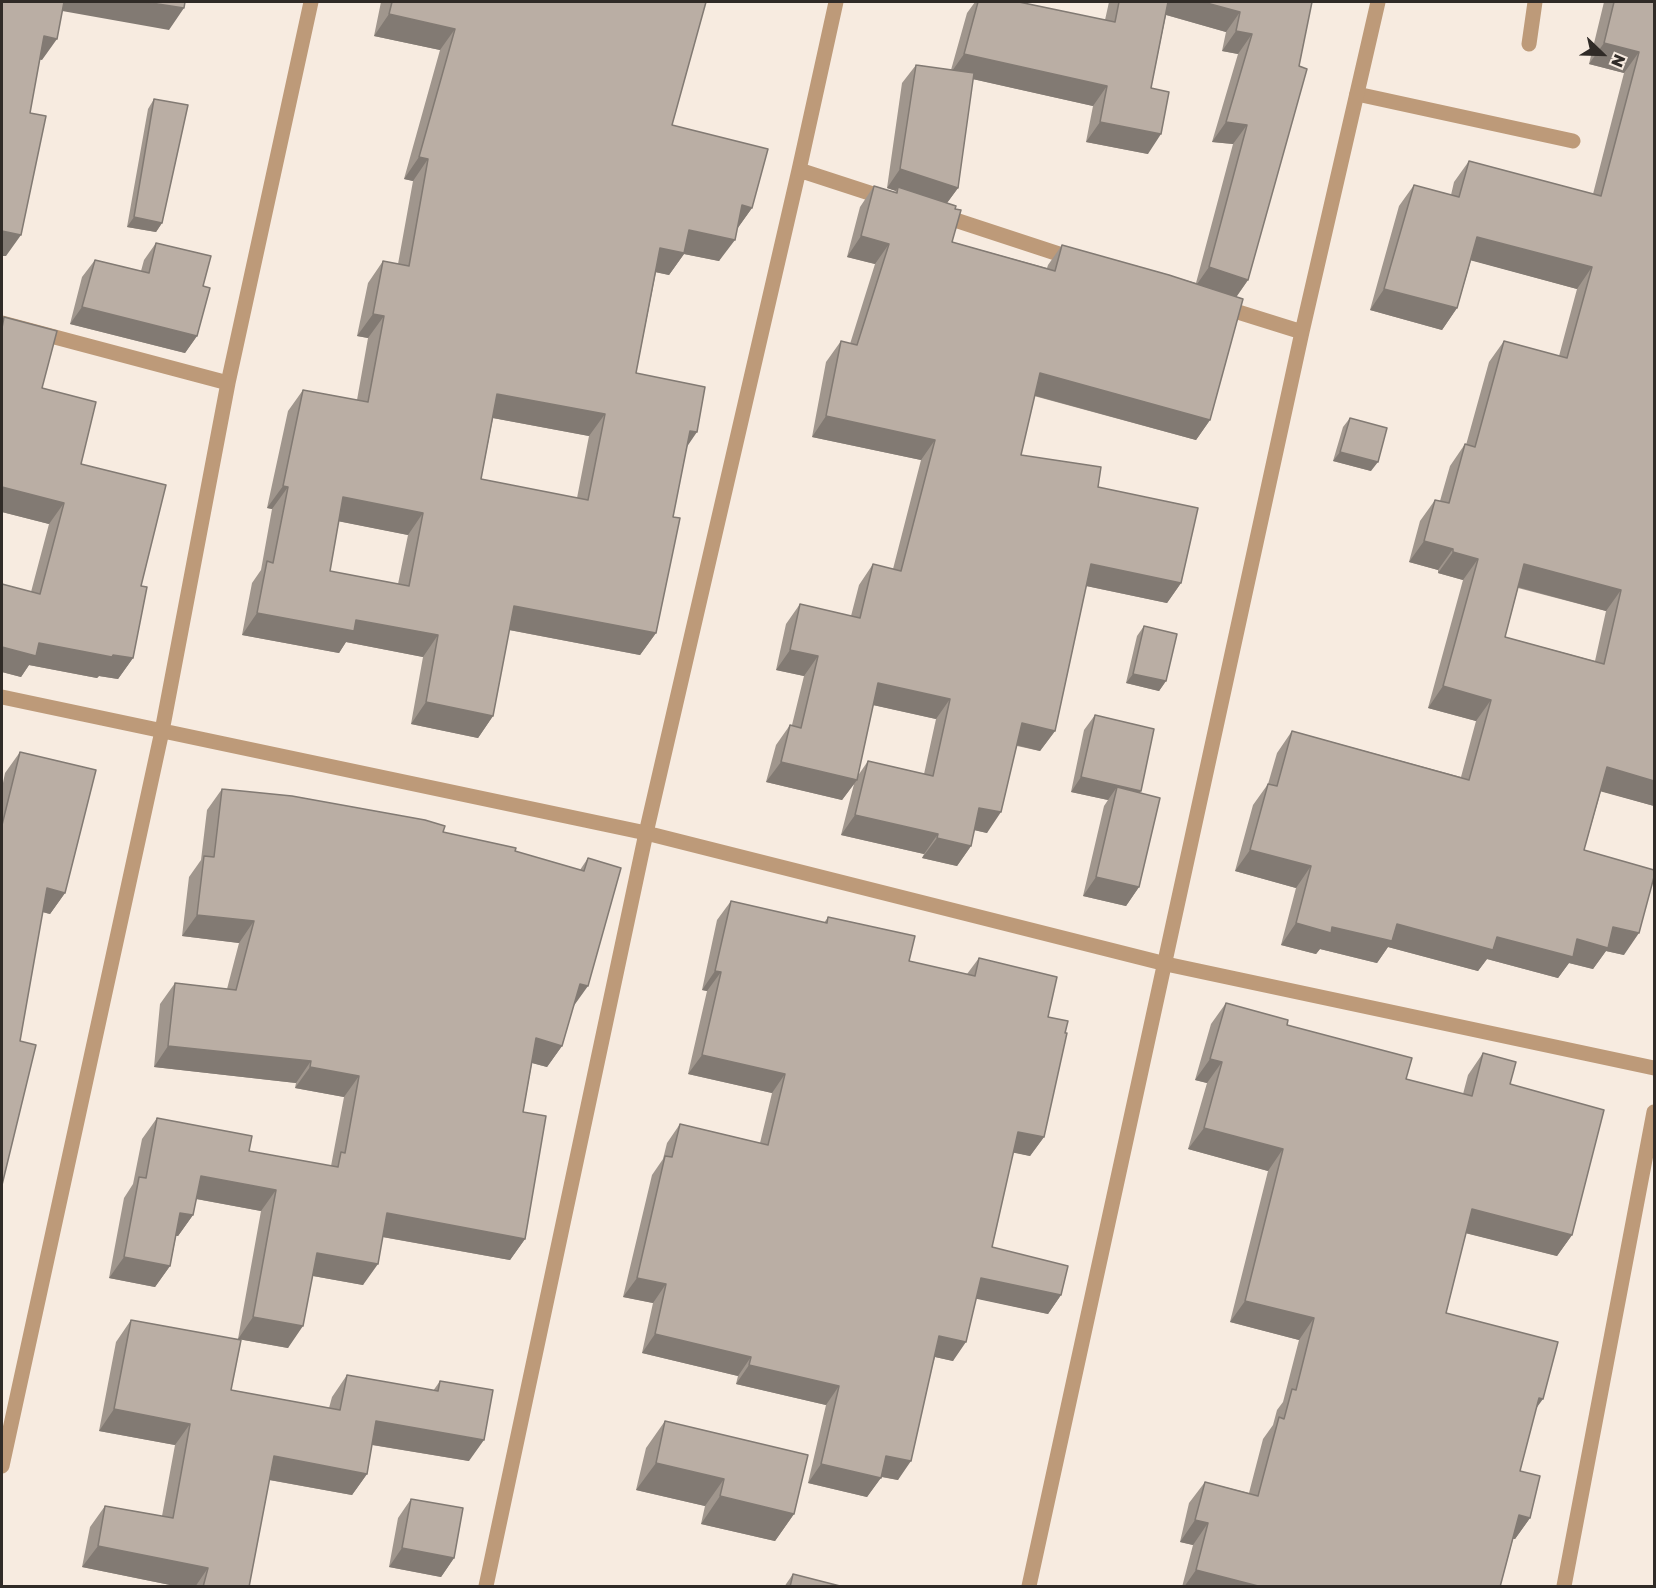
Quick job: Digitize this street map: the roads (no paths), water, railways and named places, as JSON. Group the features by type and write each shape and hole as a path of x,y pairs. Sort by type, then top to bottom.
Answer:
{"street":[{"path":"2,1466 162,731 228,383 311,2"},
{"path":"486,1587 646,833 800,170 836,2"},
{"path":"1029,1587 1302,332 1378,2"},
{"path":"1529,44 1535,2"},
{"path":"1357,94 1573,141"},
{"path":"800,170 900,202"},
{"path":"922,210 1090,264"},
{"path":"1213,303 1302,332"},
{"path":"2,323 228,383"},
{"path":"2,697 646,833 1166,964 1654,1068"},
{"path":"1564,1587 1654,1112"}]}
